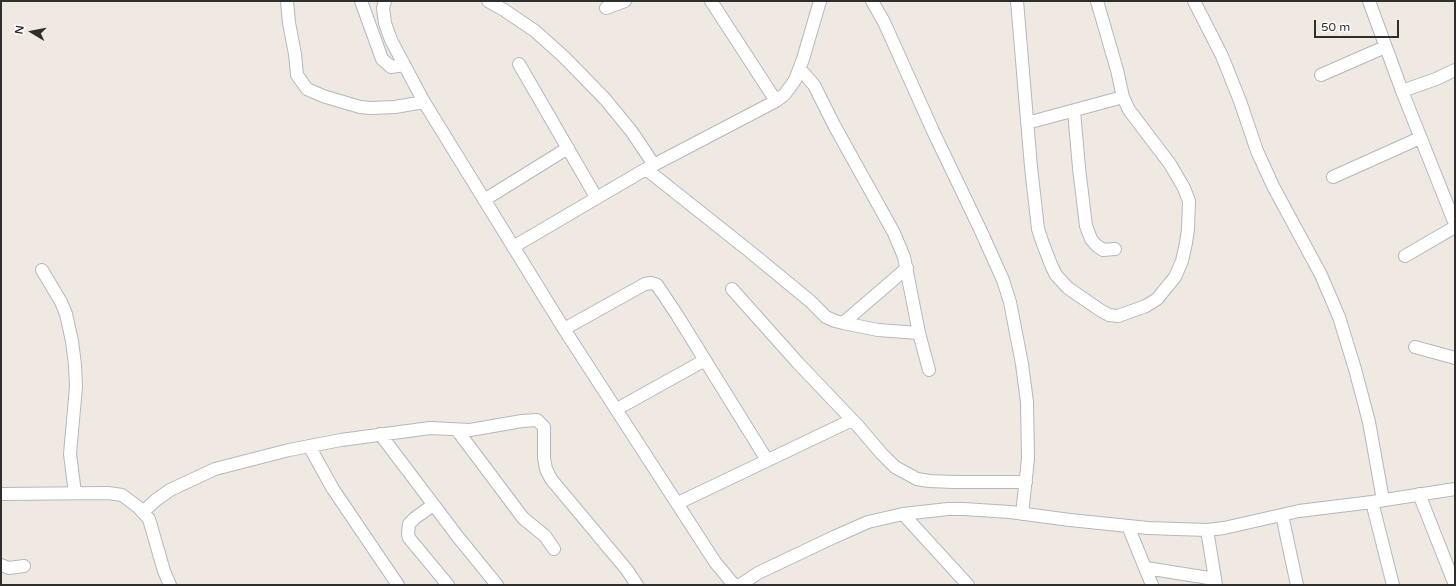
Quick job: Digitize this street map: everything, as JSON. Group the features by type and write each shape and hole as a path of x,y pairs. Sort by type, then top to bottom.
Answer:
{"street":[{"path":"287,1 297,75 307,89 360,108 395,107 424,102"},
{"path":"361,1 382,59 391,67 404,65"},
{"path":"385,1 383,8 385,23 391,40 424,102 564,329 715,562 734,585"},
{"path":"488,1 535,31 564,57 606,99 632,132 650,167 810,301 826,317 835,321 878,330 919,333"},
{"path":"606,8 625,1"},
{"path":"710,1 776,102"},
{"path":"513,247 596,197 650,167 776,102 785,94 800,69 820,1"},
{"path":"872,1 884,22 933,131 980,229 1003,280 1010,302 1022,364 1027,402 1029,448 1022,514"},
{"path":"1018,1 1027,123 1038,229 1056,274 1068,288 1100,310 1109,315 1118,316 1131,312 1151,302 1166,290 1175,277 1182,261 1186,243 1189,201 1184,188 1170,164 1128,110 1123,97 1117,70 1097,1"},
{"path":"1194,1 1222,56 1240,101 1257,151 1273,186 1321,275 1339,316 1369,422 1377,501 1393,585"},
{"path":"1369,1 1420,138 1455,224"},
{"path":"1321,75 1385,47"},
{"path":"519,64 596,197"},
{"path":"800,69 814,86 894,233 907,268 919,333 929,370"},
{"path":"1402,91 1436,79 1455,70"},
{"path":"1027,123 1123,97"},
{"path":"1074,111 1086,226 1091,239 1096,245 1103,250 1115,249"},
{"path":"1333,178 1420,138"},
{"path":"484,200 568,148"},
{"path":"1405,256 1455,227"},
{"path":"843,323 907,268"},
{"path":"42,270 66,314 72,342 76,387 70,454 75,493"},
{"path":"564,329 645,284 651,283 657,285 766,460"},
{"path":"732,289 895,467 917,479 954,482 1026,482"},
{"path":"1415,347 1455,358"},
{"path":"616,409 704,360"},
{"path":"144,511 170,490 215,469 289,450 380,434 430,428 470,430 537,420 544,427 544,458 546,469 551,479 627,570 637,585"},
{"path":"678,503 852,420"},
{"path":"457,430 523,518 545,536 554,549"},
{"path":"380,434 458,538 497,585"},
{"path":"309,446 333,488 398,585"},
{"path":"740,585 758,573 834,536 868,522 903,514 948,509 964,509 1128,526 1163,529 1207,530 1224,528 1299,511 1455,489"},
{"path":"1,494 108,492 122,495 144,511 149,519 164,571 170,585"},
{"path":"1419,494 1455,585"},
{"path":"434,505 409,524 408,534 409,538 448,585"},
{"path":"903,514 968,585"},
{"path":"1282,515 1297,585"},
{"path":"1128,526 1152,585"},
{"path":"1146,568 1215,582 1207,530"},
{"path":"1,565 9,568 24,566"}]}
